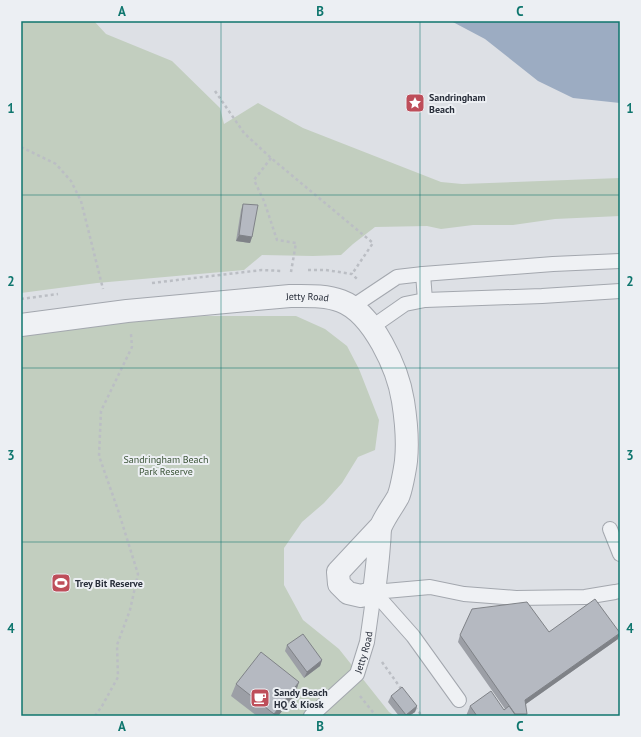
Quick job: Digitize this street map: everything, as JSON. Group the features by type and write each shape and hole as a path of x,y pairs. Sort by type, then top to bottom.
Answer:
{"street":[{"name":"Jetty Road","path":"21,325 127,311 290,296 333,298 343,301 361,314 372,327 391,361 399,382 403,400 407,438 406,462 399,495 381,526 338,572 339,584 348,594 361,596 374,592 381,526"}],"lane":[{"path":"352,307 397,277 553,264 620,261"},
{"path":"422,274 426,300"},
{"path":"372,327 405,304 426,300 542,296 620,291"},
{"path":"610,529 620,554"},
{"path":"374,592 430,587 464,594 516,598 585,597 618,594"},
{"path":"374,592 413,636 459,700"},
{"name":"Jetty Road","path":"311,716 357,674 367,642 374,592"}],"path":[{"path":"215,91 244,133 271,158 373,243 352,274"},
{"path":"21,147 56,164 71,181 81,201 103,289"},
{"path":"271,158 254,180 264,201 276,240 296,243 291,272 298,271"},
{"path":"306,271 326,270 352,274 371,294"},
{"path":"95,716 118,677 117,645 130,610 138,574 100,456 101,411 132,347 130,323 127,311"},
{"path":"367,642 403,691"},
{"path":"348,682 376,716"},
{"path":"412,704 422,716"}],"green space":[{"path":"21,21 94,21 106,34 172,61 220,108 224,124 258,103 303,128 441,182 462,184 620,178 620,216 555,219 513,225 473,225 441,229 427,226 375,227 341,255 262,255 244,270 97,283 21,293"},
{"name":"Sandringham Beach Park Reserve","path":"296,316 325,329 347,346 359,369 379,420 375,450 358,457 342,483 324,503 302,522 284,548 284,585 303,620 339,649 389,712 395,716 21,716 21,336 170,317"}],"water":[{"path":"451,21 620,21 620,103 573,98 538,81 485,39"}],"building":[{"path":"243,204 258,205 252,237 239,235"},
{"path":"595,599 620,633 525,700 527,714 515,714 460,635 472,609 527,602 549,632"},
{"path":"303,634 322,660 307,672 287,645"},
{"path":"261,652 299,682 274,714 236,684"},
{"path":"402,687 417,706 406,715 391,696"},
{"path":"491,691 504,710 509,706 516,716 477,716 470,706"}],"place":[{"name":"Sandringham Beach","path":"415,103"},
{"name":"Trey Bit Reserve","path":"61,583"},
{"name":"Sandy Beach HQ & Kiosk","path":"260,698"}]}
